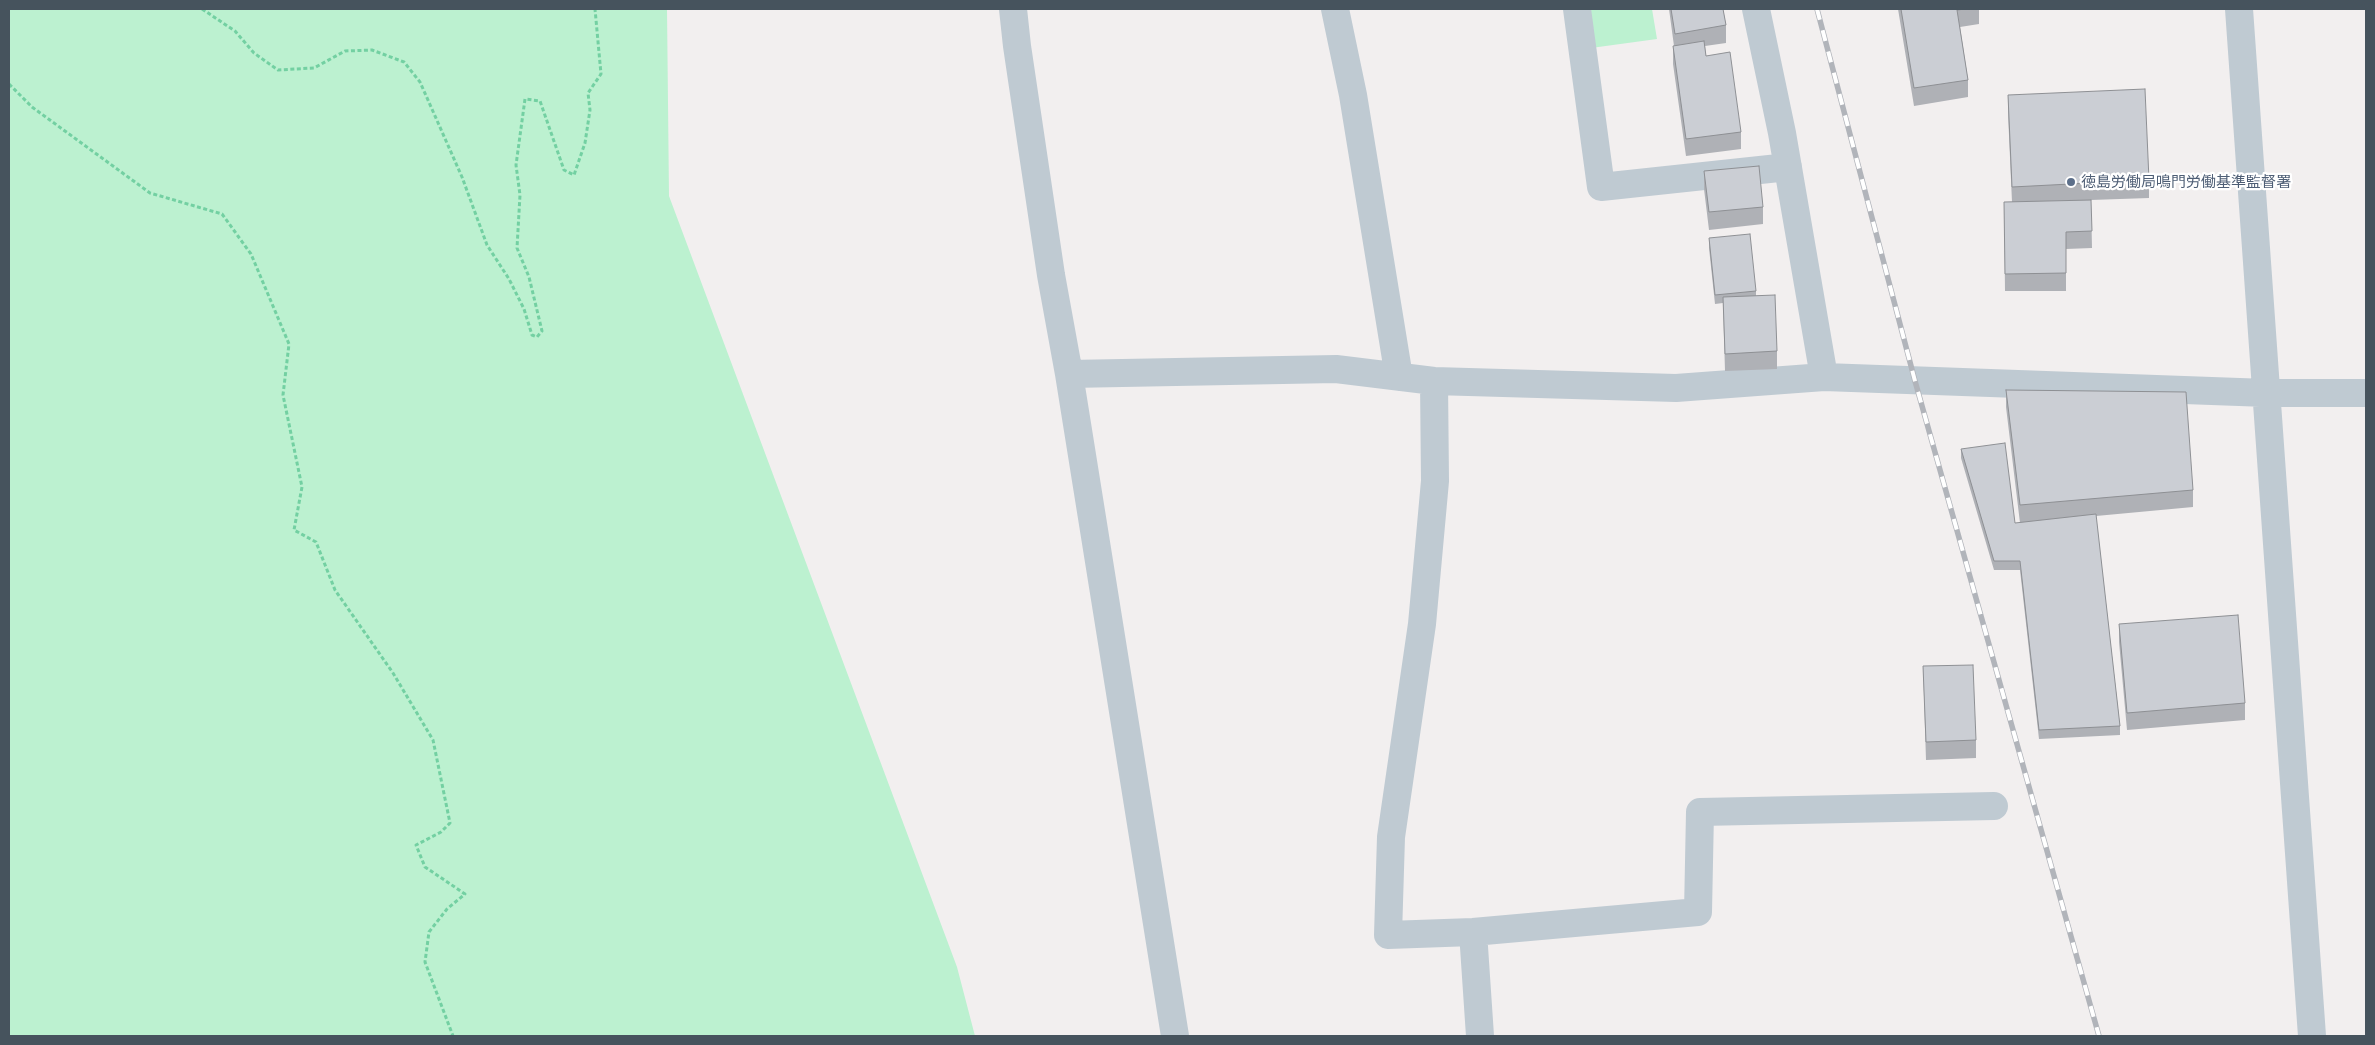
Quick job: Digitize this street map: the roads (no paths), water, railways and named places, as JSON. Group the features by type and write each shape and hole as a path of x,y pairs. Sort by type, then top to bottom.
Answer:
{"street":[{"path":"1013,9 1016,46 1051,275 1069,374 1175,1036"},
{"path":"1335,9 1354,95 1399,377"},
{"path":"1577,9 1602,187 1788,167"},
{"path":"1756,9 1788,167 1824,377"},
{"path":"2239,9 2312,1036"},
{"path":"1069,374 1336,369 1434,382 1676,388 1824,377 2267,393 2366,393"},
{"path":"1434,382 1435,481 1422,624 1391,837 1388,935 1473,932 1698,912 1700,812 1994,806"},
{"path":"1473,932 1480,1036"}],"railway":[{"path":"1817,9 1915,381 2099,1036"}],"place":[{"name":"徳島労働局鳴門労働基準監督署","path":"2071,182"}]}
